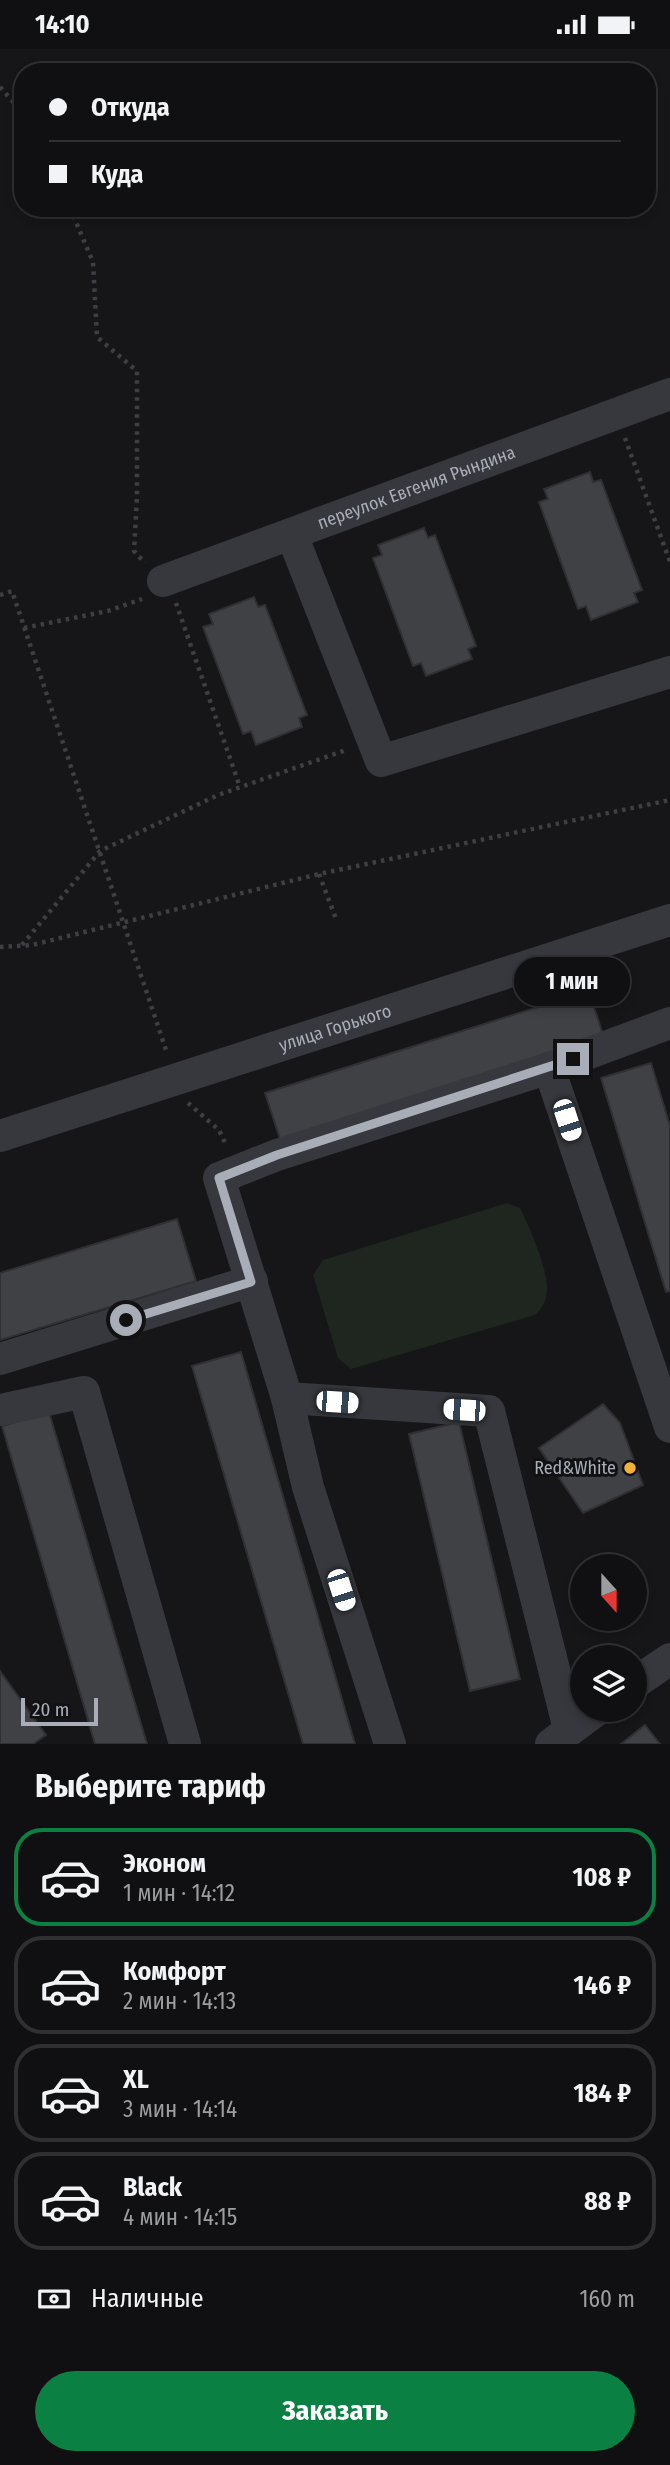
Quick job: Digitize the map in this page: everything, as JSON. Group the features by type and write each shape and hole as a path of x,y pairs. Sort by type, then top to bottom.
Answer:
{"street":[{"name":"переулок Евгения Рындина","path":"169,592 292,535 670,394"},
{"path":"292,535 381,761 670,673"},
{"name":"улица Горького","path":"0,1136 670,920"},
{"path":"390,1744 307,1487 287,1398 219,1178 277,1155 549,1068 670,1023"},
{"path":"549,1068 670,1427"},
{"path":"0,1359 251,1282"},
{"path":"0,1410 84,1392 185,1744"},
{"path":"287,1398 489,1411 560,1737 581,1722"},
{"path":"647,1675 670,1659"}],"path":[{"path":"0,87 14,103"},
{"path":"74,217 93,262 97,337 137,371 134,551 169,592 240,787"},
{"path":"616,412 670,562"},
{"path":"0,595 12,591 176,1079 188,1103 219,1130 230,1155"},
{"path":"22,945 100,851 218,795 373,741"},
{"path":"0,947 22,945 124,922 319,874 670,800"},
{"path":"319,874 336,919"}],"shaded area":[{"path":"507,1203 520,1208 545,1272 546,1298 535,1315 351,1369 338,1358 313,1275 323,1260"}],"building":[{"path":"590,472 593,482 601,480 642,590 634,593 638,602 591,620 586,606 578,609 539,502 548,499 544,489"},
{"path":"424,528 428,538 435,535 476,646 468,649 472,659 426,676 421,663 413,666 373,558 382,555 378,545"},
{"path":"254,597 258,607 265,605 307,715 299,718 302,727 256,745 251,731 243,734 203,627 213,624 209,614"},
{"path":"589,991 604,1038 280,1139 265,1093"},
{"path":"651,1063 670,1126 670,1291 666,1292 601,1078"},
{"path":"177,1219 196,1281 0,1340 0,1273"},
{"path":"241,1352 355,1744 303,1744 192,1366"},
{"path":"603,1404 620,1423 643,1485 583,1513 539,1448"},
{"path":"49,1412 147,1744 95,1744 2,1426"},
{"path":"459,1422 520,1679 470,1691 409,1434"},
{"path":"0,1671 46,1735 33,1744 0,1744"},
{"path":"645,1725 660,1744 621,1744"}],"place":[{"name":"Red&White","path":"630,1468"}],"route":[{"path":"126,1320 251,1282 219,1178 277,1155 573,1059"}]}
